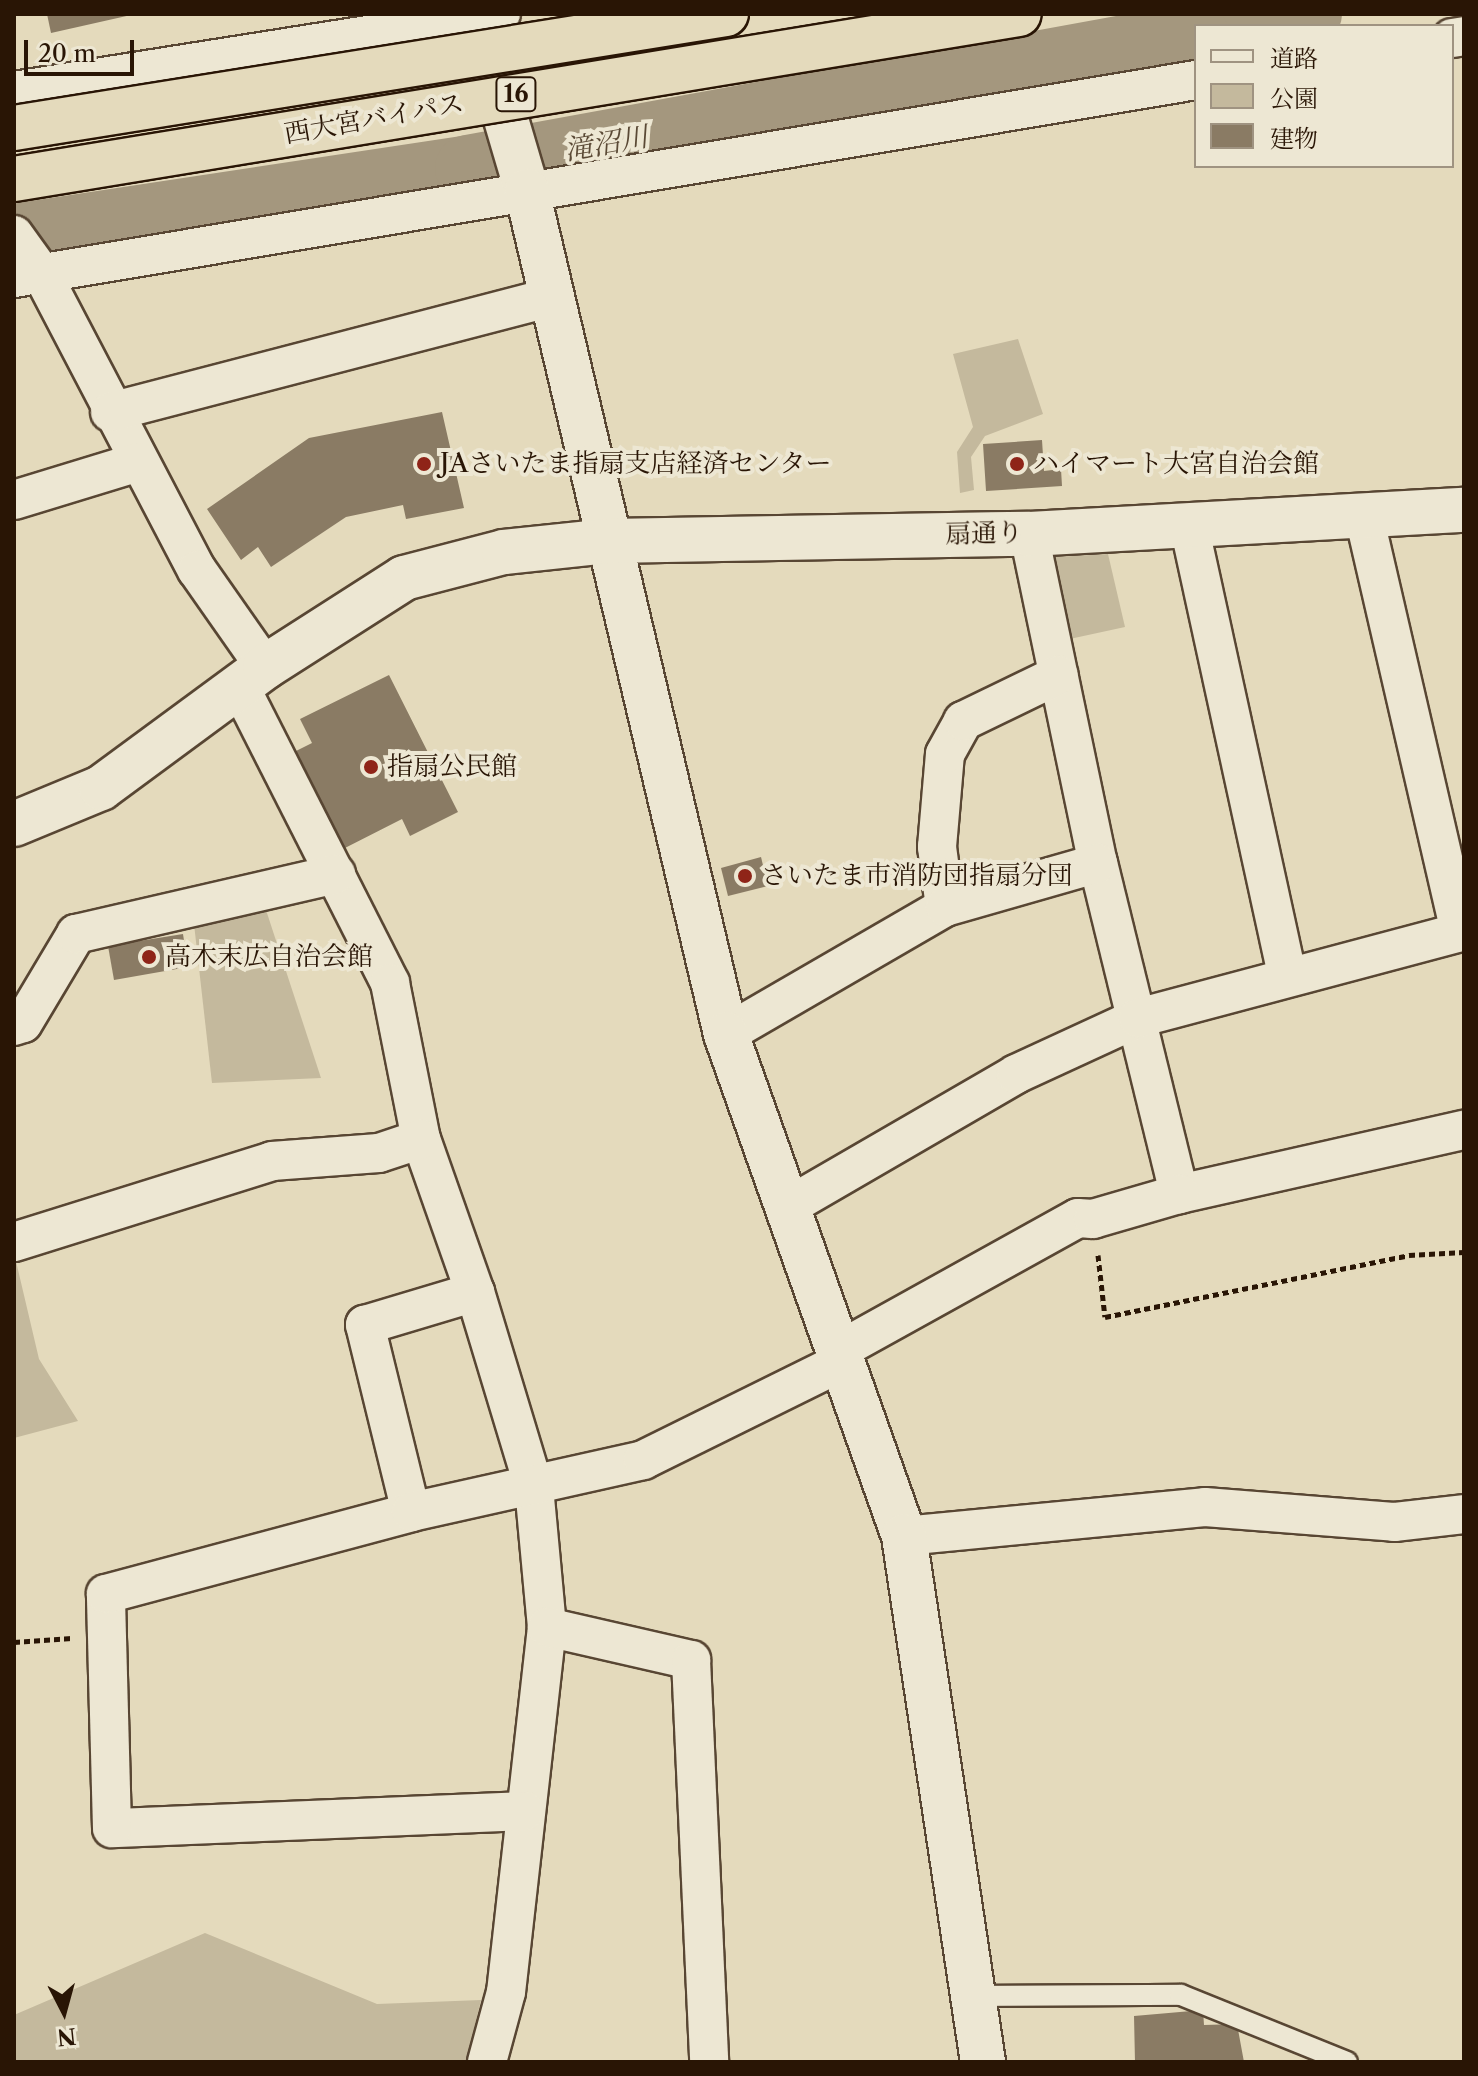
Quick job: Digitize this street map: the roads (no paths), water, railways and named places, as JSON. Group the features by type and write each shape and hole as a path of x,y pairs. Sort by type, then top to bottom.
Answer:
{"highway":[{"name":"西大宮バイパス","path":"14,128 726,14"},
{"name":"西大宮バイパス","path":"14,179 1019,14"}],"street":[{"path":"14,91 484,15 507,123 525,184 726,1034 904,1536 983,2062"},
{"path":"28,276 525,184 1194,80"},
{"path":"14,235 28,276 110,412 252,676 336,874 390,983 421,1139 475,1292 534,1487 547,1627 506,1992 487,2062"},
{"path":"110,412 551,297"},
{"path":"14,500 138,462"},
{"name":"扇通り","path":"14,824 101,788 252,676 404,578 504,552 609,541 1029,534 1464,510"},
{"path":"787,1207 1016,1074 1138,1018 1462,932 1364,516"},
{"path":"1189,525 1287,976"},
{"path":"1029,534 1098,863 1179,1194"},
{"path":"945,907 937,847 945,754 963,721 1058,675"},
{"path":"726,1034 945,907 1098,863"},
{"path":"14,1026 23,1023 76,934 336,874"},
{"path":"525,1811 112,1828 106,1594 411,1512 534,1487 643,1460 839,1356 1078,1218 1093,1219 1179,1194 1464,1130"},
{"path":"14,1242 272,1161 379,1153 421,1139"},
{"path":"411,1512 365,1325 475,1292"},
{"path":"904,1536 1205,1507 1394,1522 1464,1514"},
{"path":"547,1627 691,1660 709,2062"}],"lane":[{"path":"975,1996 1181,1995 1347,2062"}],"waterway":[{"name":"滝沼川","path":"1254,24 1309,14"},
{"name":"滝沼川","path":"14,237 468,168 1194,35"}],"place":[{"name":"JAさいたま指扇支店経済センター","path":"424,464"},
{"name":"ハイマート大宮自治会館","path":"1017,464"},
{"name":"指扇公民館","path":"371,767"},
{"name":"さいたま市消防団指扇分団","path":"745,876"},
{"name":"高木末広自治会館","path":"149,957"}]}
